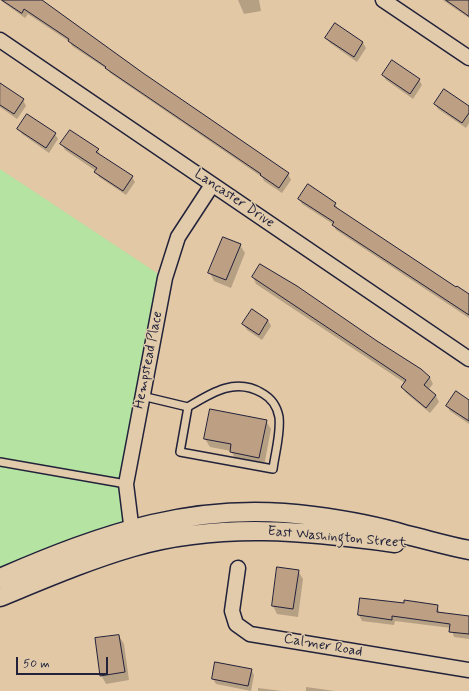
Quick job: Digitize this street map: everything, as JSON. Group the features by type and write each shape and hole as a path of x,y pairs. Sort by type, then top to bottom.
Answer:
{"street":[{"path":"383,0 469,58"},
{"name":"Lancaster Drive","path":"0,40 469,359"},
{"name":"Hempstead Place","path":"134,547 126,484 165,278 178,237 212,185"},
{"name":"East Washington Street","path":"0,578 55,554 131,528 165,521 226,512 283,513 341,521 407,534 444,546"},
{"name":"East Washington Street","path":"0,597 96,559 134,547 195,535 255,530 310,532 405,544 444,546 469,550"},
{"name":"Calmer Road","path":"238,568 232,611 236,624 250,634 469,670"}],"lane":[{"path":"142,396 188,407 223,388 236,386 253,388 269,397 276,407 279,417 279,429 273,469 180,452 188,407"},
{"path":"0,462 126,484"}],"green space":[{"path":"0,169 160,275 120,488 123,523 0,577"}],"building":[{"path":"2,0 42,0 143,73 289,173 279,188 260,175 261,174 105,68 106,67 68,41 69,39 24,9 22,13"},
{"path":"446,0 469,0 469,16"},
{"path":"335,23 363,42 354,57 325,38"},
{"path":"392,60 420,79 410,94 382,75"},
{"path":"0,83 24,99 14,114 0,105"},
{"path":"444,89 469,106 469,113 462,123 434,104"},
{"path":"27,114 56,133 46,148 17,129"},
{"path":"70,130 99,149 96,152 133,176 123,191 94,172 97,168 60,144"},
{"path":"308,184 336,203 334,206 456,287 457,286 469,294 469,315 332,225 334,222 298,199"},
{"path":"223,237 241,244 226,280 208,273"},
{"path":"260,264 297,286 377,341 421,369 430,377 424,385 436,395 426,408 401,387 406,380 252,277"},
{"path":"252,309 268,320 259,335 242,324"},
{"path":"456,391 469,400 469,421 446,406"},
{"path":"210,409 267,420 259,458 230,452 231,444 204,439"},
{"path":"277,567 299,570 293,609 272,606"},
{"path":"360,598 404,603 404,600 438,605 437,612 469,616 469,634 449,632 450,624 392,616 392,620 358,615"},
{"path":"119,635 125,672 100,676 95,638"},
{"path":"215,662 252,669 248,686 212,679"}]}
